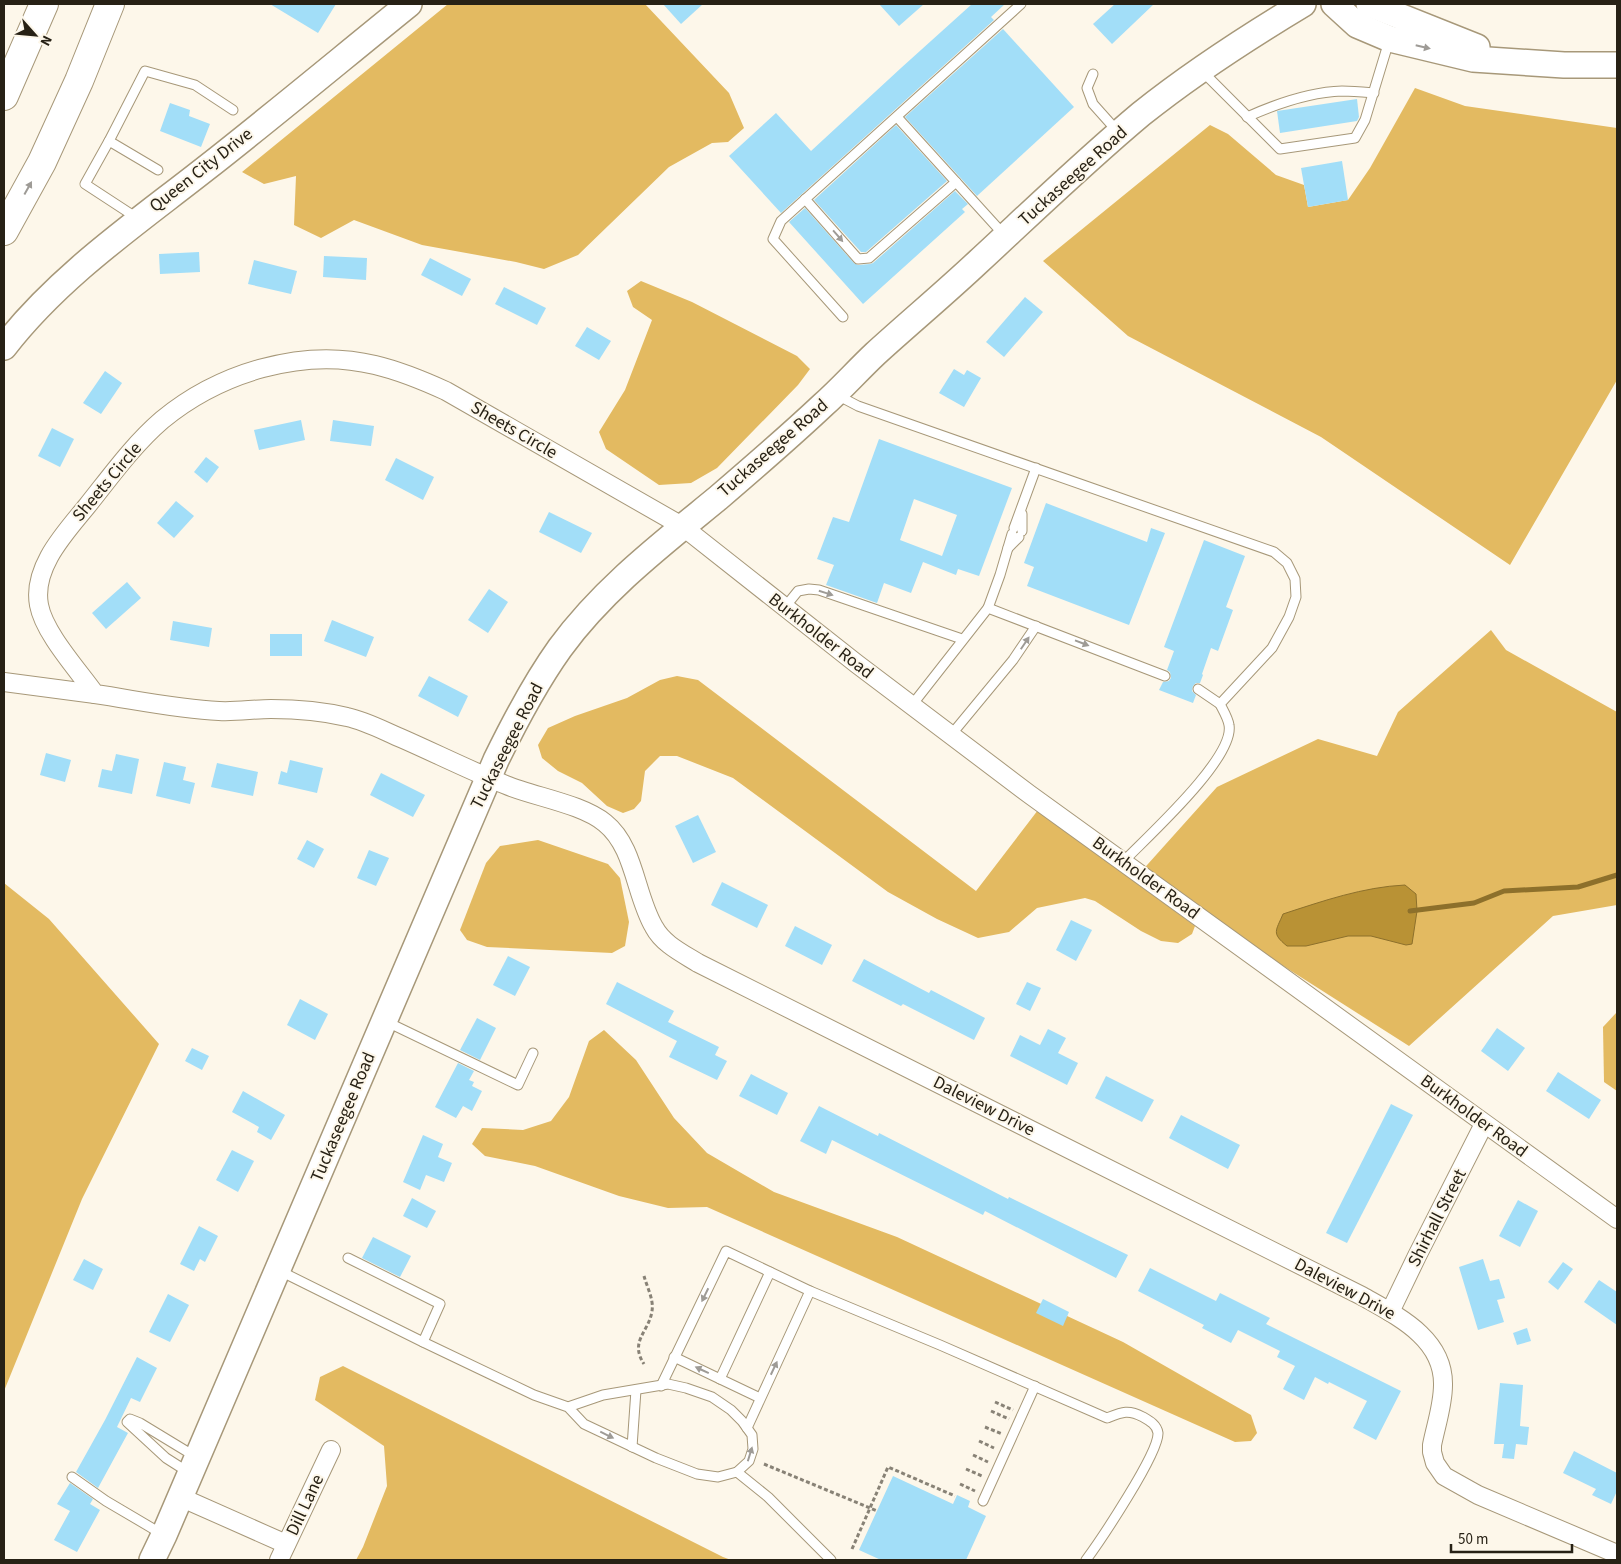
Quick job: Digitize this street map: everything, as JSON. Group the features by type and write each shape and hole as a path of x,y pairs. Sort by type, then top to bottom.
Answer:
{"highway":[{"path":"4,96 44,4"},
{"path":"4,231 42,162 79,81 110,4"},
{"path":"79,81 119,4"}],"street":[{"name":"Queen City Drive","path":"4,347 41,303 139,219 205,169 409,4"},
{"path":"1255,34 1262,22 1266,4"},
{"name":"Tuckaseegee Road","path":"152,1560 496,760 528,697 560,647 613,587 682,526 719,497 835,394 875,355 1119,134 1168,94 1255,34 1303,4"},
{"path":"1334,4 1357,25 1390,39 1473,59 1564,65 1617,65"},
{"path":"1369,4 1482,49 1501,61"},
{"path":"1400,4 1417,23"},
{"name":"Sheets Circle","path":"95,694 52,636 44,622 39,605 38,590 48,560 67,530 138,443 156,426 192,399 225,382 254,371 282,363 308,359 334,359 373,364 410,375 446,391 682,526"},
{"name":"Burkholder Road","path":"682,526 951,735 1617,1220"},
{"path":"4,682 184,708 219,711 297,710 347,717 371,725 489,777"},
{"name":"Daleview Drive","path":"489,777 586,812 603,821 611,828 624,845 644,905 654,928 674,948 698,963 1407,1322 1426,1339 1437,1357 1442,1371 1442,1398 1432,1452 1435,1463 1444,1476 1478,1495 1617,1554"},
{"name":"Shirhall Street","path":"1390,1312 1484,1124"},
{"name":"Dill Lane","path":"283,1552 331,1450"},
{"path":"180,1497 283,1552"}],"lane":[{"path":"843,318 774,239 781,221 1021,4"},
{"path":"1202,71 1280,149 1355,138 1365,120 1390,39"},
{"path":"139,219 85,184 109,142 145,71 195,85 232,110"},
{"path":"1093,74 1087,88 1093,104 1119,134"},
{"path":"1247,117 1273,105 1309,96 1341,91 1374,93"},
{"path":"897,117 1005,236"},
{"path":"109,142 158,170"},
{"path":"806,199 858,259 869,258 956,182"},
{"path":"835,394 858,406 1274,552 1287,563 1295,579 1296,597 1289,617 1272,648 1220,704"},
{"path":"912,705 988,608 1008,548 1017,532 1022,508 1036,468"},
{"path":"784,607 798,591 819,590 962,640"},
{"path":"988,608 1165,676"},
{"path":"951,735 1013,660 1036,626"},
{"path":"1123,862 1197,785 1220,756 1227,740 1229,725 1220,704 1198,689"},
{"path":"384,1020 518,1085 533,1053"},
{"path":"661,1386 726,1251 810,1291 1107,1418 1124,1411 1138,1414 1152,1422 1158,1431 1158,1439 1152,1454 1102,1540 1086,1560"},
{"path":"348,1258 440,1304 423,1342"},
{"path":"278,1270 423,1342 534,1394 568,1407 584,1424 656,1458 697,1474 718,1477 737,1472 749,1461 753,1449 752,1435 731,1410 712,1397 686,1388 668,1384 603,1395 568,1407"},
{"path":"720,1379 770,1272"},
{"path":"747,1428 810,1291"},
{"path":"674,1357 760,1398"},
{"path":"983,1501 1035,1386"},
{"path":"632,1447 636,1390"},
{"path":"130,1419 140,1423 194,1466 166,1458 127,1422 130,1419"},
{"path":"737,1472 768,1498 831,1560"},
{"path":"72,1477 106,1501 164,1535"}],"path":[{"path":"644,1276 653,1305 652,1313 638,1348 644,1364"},
{"path":"995,1402 1020,1419"},
{"path":"991,1411 1020,1419"},
{"path":"985,1427 1012,1438"},
{"path":"978,1441 1005,1452"},
{"path":"972,1455 999,1467"},
{"path":"764,1464 877,1511"},
{"path":"852,1549 888,1467 955,1496"}],"shaded area":[{"path":"448,4 645,4 729,93 744,128 728,142 712,143 669,167 578,255 544,269 422,245 354,220 321,238 294,225 296,176 264,184 242,172"},
{"path":"1415,88 1465,106 1617,128 1617,380 1510,565 1321,437 1128,336 1043,261 1210,125 1228,134 1276,175 1304,185 1308,207 1348,200 1370,168"},
{"path":"641,281 692,302 797,356 810,369 798,385 717,468 691,483 659,485 606,449 599,432 625,390 652,320 633,307 627,291"},
{"path":"1491,630 1506,650 1617,712 1617,905 1553,916 1409,1046 1139,874 1217,787 1318,739 1377,756 1398,712"},
{"path":"677,676 698,680 976,891 1038,810 1195,926 1192,934 1178,943 1161,941 1141,931 1095,901 1085,898 1037,908 1009,932 978,938 937,919 888,892 733,778 677,756 660,756 645,771 641,801 634,809 623,813 607,806 582,783 558,771 542,758 538,745 548,728 575,716 627,698 660,680"},
{"path":"538,840 608,864 620,878 629,922 625,946 612,953 487,947 467,940 460,930 486,863 500,846"},
{"path":"4,883 49,919 159,1044 82,1199 4,1391"},
{"path":"1405,885 1416,894 1417,911 1412,944 1406,945 1371,936 1348,936 1306,946 1287,946 1277,935 1276,931 1283,914 1358,892"},
{"path":"1617,1012 1617,1091 1604,1082 1603,1027"},
{"path":"604,1030 636,1060 674,1118 707,1153 774,1192 897,1237 1123,1342 1251,1415 1257,1433 1251,1441 1235,1442 707,1207 668,1208 619,1196 535,1166 485,1156 472,1144 482,1128 523,1130 551,1121 569,1097 589,1041"},
{"path":"343,1366 731,1560 356,1560 387,1486 384,1446 315,1400 320,1377"}],"building":[{"path":"270,4 336,4 318,33"},
{"path":"663,4 703,4 681,24"},
{"path":"879,4 924,4 899,26"},
{"path":"972,4 1005,4 991,17 994,20 781,213 729,156 776,113 811,151"},
{"path":"1115,4 1154,4 1112,44 1093,24"},
{"path":"1003,29 1074,107 977,196 905,117"},
{"path":"1357,99 1359,117 1357,121 1280,133 1277,111"},
{"path":"170,103 190,110 189,116 210,124 201,147 160,131"},
{"path":"896,125 947,181 866,252 861,252 814,200"},
{"path":"1342,161 1348,200 1308,207 1301,168"},
{"path":"955,191 968,204 962,209 965,212 863,304 789,222 805,208 854,263 858,265 870,264"},
{"path":"199,252 200,272 160,274 159,254"},
{"path":"324,256 367,258 366,280 323,277"},
{"path":"430,258 471,279 462,296 421,275"},
{"path":"254,260 297,271 291,294 248,284"},
{"path":"504,287 546,308 537,325 495,304"},
{"path":"1025,297 1043,312 1004,357 986,342"},
{"path":"587,327 611,341 599,360 575,346"},
{"path":"954,369 964,375 967,370 981,378 964,407 939,393"},
{"path":"105,371 122,383 101,414 83,403"},
{"path":"301,420 305,440 259,450 254,430"},
{"path":"333,420 374,426 371,446 330,441"},
{"path":"52,428 74,439 60,467 38,456"},
{"path":"879,439 1012,488 979,576 958,569 956,575 923,562 911,593 884,583 877,603 826,585 834,565 817,559 833,517 849,522","holes":["914,499 957,515 942,556 900,540"]},
{"path":"206,457 219,467 207,483 194,472"},
{"path":"396,458 434,477 423,500 385,480"},
{"path":"176,501 194,516 174,538 157,523"},
{"path":"1046,503 1147,542 1151,528 1165,533 1129,625 1027,586 1034,567 1024,563"},
{"path":"549,512 592,533 581,553 539,532"},
{"path":"1204,540 1245,556 1226,607 1233,610 1218,651 1211,648 1200,683 1196,683 1193,686 1192,691 1196,695 1193,703 1159,690 1163,682 1169,681 1171,678 1170,672 1167,670 1174,651 1164,647"},
{"path":"127,582 141,598 106,629 92,613"},
{"path":"489,589 508,602 488,633 468,620"},
{"path":"332,620 374,637 366,657 324,641"},
{"path":"173,621 212,628 209,647 170,640"},
{"path":"270,634 302,634 302,656 270,656"},
{"path":"429,676 468,696 458,717 418,696"},
{"path":"46,753 71,760 65,782 40,775"},
{"path":"116,754 139,759 132,794 98,787 102,769 112,771"},
{"path":"290,760 323,768 317,793 278,784 281,771 287,773"},
{"path":"164,762 186,767 183,780 195,783 190,804 156,796"},
{"path":"217,763 258,772 253,796 211,787"},
{"path":"381,773 425,795 413,817 370,795"},
{"path":"698,815 716,852 693,863 675,826"},
{"path":"307,840 324,849 314,868 297,859"},
{"path":"369,850 389,858 376,886 357,878"},
{"path":"722,882 768,905 757,928 711,905"},
{"path":"1071,920 1092,930 1076,961 1056,950"},
{"path":"795,926 832,945 822,965 785,946"},
{"path":"508,956 530,967 515,996 493,985"},
{"path":"864,959 929,993 931,990 985,1018 974,1040 852,981"},
{"path":"617,982 674,1011 668,1022 719,1047 715,1055 727,1061 717,1080 669,1057 677,1041 606,1004"},
{"path":"1027,982 1041,988 1030,1011 1016,1004"},
{"path":"300,999 328,1014 315,1040 287,1025"},
{"path":"477,1018 496,1028 480,1060 460,1050"},
{"path":"1497,1028 1525,1048 1508,1071 1481,1051"},
{"path":"1048,1029 1066,1038 1058,1053 1078,1063 1067,1085 1010,1056 1020,1035 1040,1045"},
{"path":"192,1048 209,1056 202,1070 185,1061"},
{"path":"458,1063 474,1071 469,1080 474,1082 472,1086 482,1091 472,1111 463,1106 456,1118 435,1107"},
{"path":"1558,1072 1601,1100 1589,1119 1546,1091"},
{"path":"751,1074 788,1093 777,1115 739,1096"},
{"path":"1106,1076 1154,1100 1142,1122 1095,1098"},
{"path":"243,1091 285,1115 271,1140 257,1132 259,1127 232,1112"},
{"path":"1391,1104 1413,1115 1347,1243 1326,1233"},
{"path":"819,1106 878,1136 879,1133 1008,1199 1009,1197 1128,1255 1116,1278 985,1211 983,1215 832,1140 826,1154 800,1141"},
{"path":"1181,1115 1240,1145 1228,1169 1169,1138"},
{"path":"423,1135 443,1144 438,1157 452,1163 444,1182 426,1175 420,1190 403,1182"},
{"path":"232,1150 254,1161 238,1192 216,1180"},
{"path":"412,1198 436,1211 427,1228 403,1216"},
{"path":"1518,1200 1538,1211 1520,1247 1499,1236"},
{"path":"199,1226 218,1236 205,1262 200,1259 194,1271 180,1264"},
{"path":"373,1237 411,1256 400,1277 362,1258"},
{"path":"84,1259 103,1269 93,1290 73,1280"},
{"path":"1483,1259 1490,1281 1499,1279 1505,1298 1497,1300 1504,1322 1478,1330 1459,1267"},
{"path":"1563,1262 1573,1269 1558,1290 1548,1282"},
{"path":"1150,1268 1216,1301 1220,1293 1270,1318 1266,1324 1401,1391 1376,1440 1353,1428 1367,1401 1315,1377 1304,1400 1283,1389 1295,1366 1277,1357 1280,1351 1238,1330 1231,1343 1202,1328 1204,1325 1138,1291"},
{"path":"1599,1280 1617,1292 1617,1325 1584,1302"},
{"path":"168,1294 189,1305 170,1342 149,1332"},
{"path":"1043,1299 1069,1312 1063,1326 1036,1313"},
{"path":"1527,1328 1531,1341 1517,1345 1513,1333"},
{"path":"137,1357 157,1368 140,1402 131,1398 117,1427 128,1433 98,1488 76,1472"},
{"path":"1500,1383 1523,1385 1520,1426 1529,1427 1527,1445 1516,1444 1514,1459 1502,1458 1504,1444 1494,1444"},
{"path":"1574,1451 1617,1473 1617,1491 1611,1504 1592,1495 1596,1489 1563,1473"},
{"path":"893,1476 953,1504 957,1495 970,1501 968,1507 986,1516 966,1560 881,1560 859,1550"},
{"path":"70,1483 93,1499 90,1504 100,1510 77,1552 54,1540 70,1511 57,1504"}],"waterway":[{"path":"1410,911 1474,903 1504,891 1578,887 1617,875"}]}
